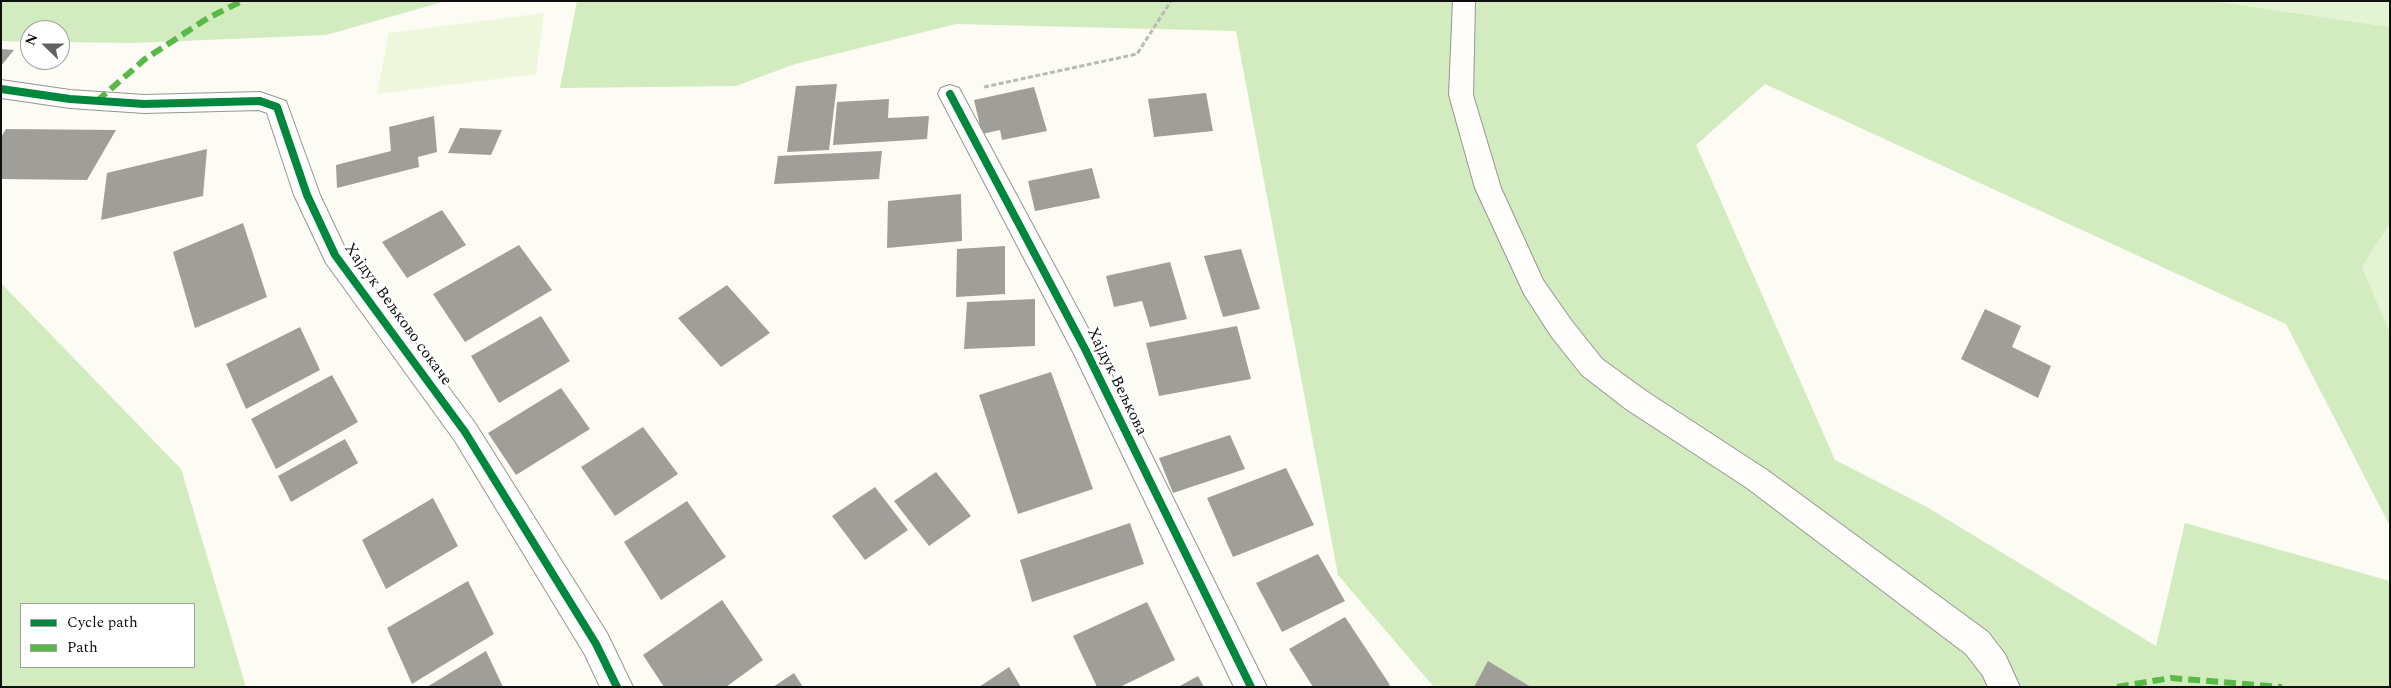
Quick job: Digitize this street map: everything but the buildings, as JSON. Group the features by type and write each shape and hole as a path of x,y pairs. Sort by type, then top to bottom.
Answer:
{"street":[{"path":"1464,1 1461,95 1492,197 1534,286 1561,328 1592,367 1636,400 1757,479 1977,643 1994,665 2004,687"},
{"name":"Хајдук Вељково сокаче","path":"1,89 70,99 144,104 260,101 278,107 307,195 335,255 465,432 596,644 617,687"},
{"name":"Хајдук Вељкова","path":"950,94 1085,349 1251,687"}],"path":[{"path":"950,94 1137,54 1171,1"}],"green space":[{"path":"1,1 446,1 326,35 133,43 70,42 70,20 20,20 20,42 1,41"},
{"path":"577,1 2213,1 2390,27 2390,223 2362,267 2390,333 2390,526 2286,324 1765,84 1696,145 1835,460 1925,506 2156,646 2185,523 2390,581 2390,687 1434,687 1338,575 1236,31 956,24 795,64 736,86 560,88"},
{"path":"2213,1 2390,1 2390,27"},
{"path":"544,13 536,74 377,94 389,33"},
{"path":"2390,223 2390,333 2362,267"},
{"path":"1,283 181,469 246,687 1,687"}],"marked path":[{"path":"97,101 145,59 208,18 242,1"},
{"path":"2117,687 2171,678 2282,687"}],"cycle path":[{"path":"1,89 70,99 144,104 260,101 277,107 307,195 335,255 465,432 596,644 617,687"},
{"path":"950,94 1085,349 1251,687"}]}
